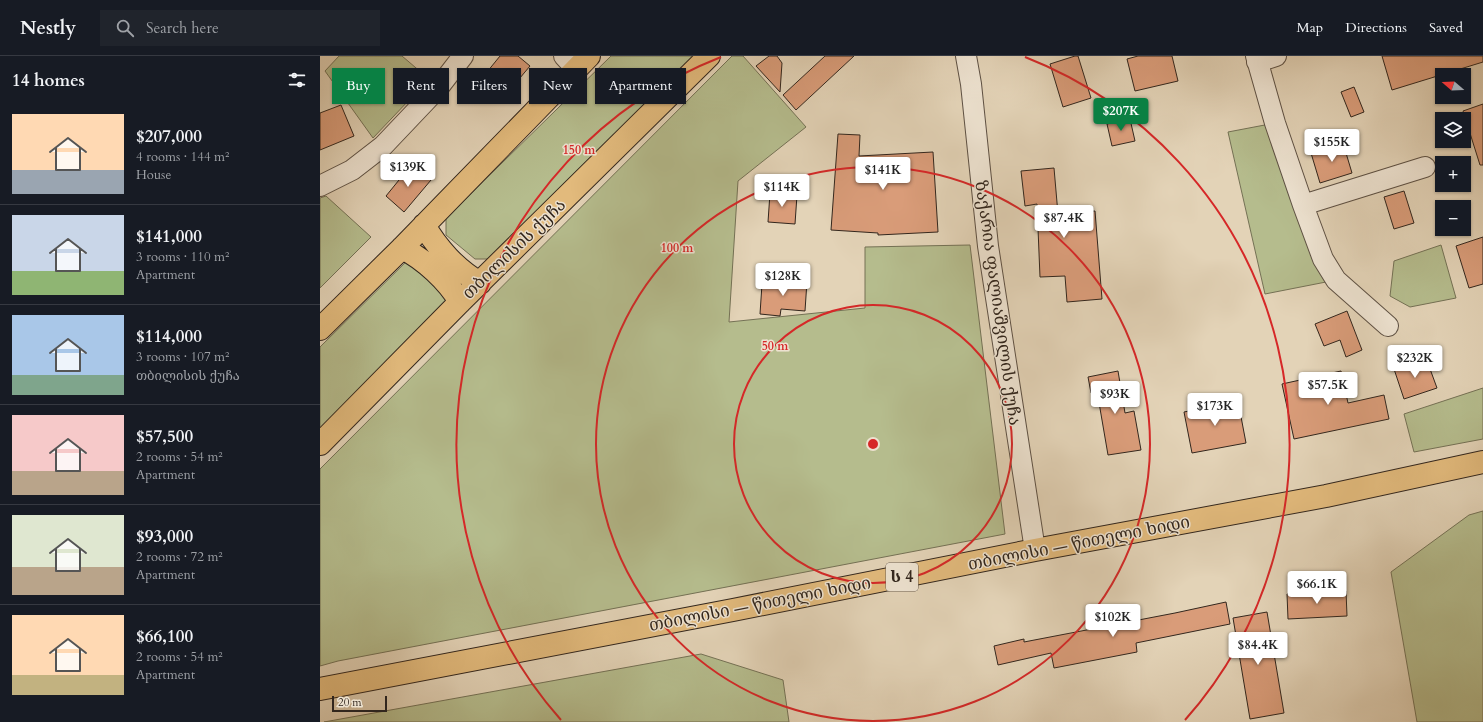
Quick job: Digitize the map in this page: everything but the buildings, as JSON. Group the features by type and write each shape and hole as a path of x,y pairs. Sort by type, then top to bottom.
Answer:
{"main road":[{"name":"თბილისის ქუჩა","path":"320,444 460,302 709,56"},
{"path":"320,329 424,225 577,60"},
{"path":"424,225 433,241 449,259 469,277 480,283"},
{"path":"402,248 416,255 454,291 460,302"},
{"name":"თბილისი — წითელი ხიდი","path":"320,688 733,610 1035,550 1326,496 1483,462"}],"street":[{"path":"320,186 352,170 383,146 440,87 463,56"},
{"name":"ზაქარია ფალიაშვილის ქუჩა","path":"966,56 971,84 988,246 1035,550"},
{"path":"1276,56 1257,59 1275,122 1323,260 1336,280 1388,326"},
{"path":"1303,206 1425,167"}],"green space":[{"path":"339,56 402,56 416,68 393,68 393,104 405,104 373,138 349,104 385,104 385,68 332,68 332,81 325,71"},
{"path":"611,56 695,56 683,68 599,68"},
{"path":"732,56 743,56 806,127 738,181 729,322 865,308 865,247 970,245 1005,534 338,661 320,666 320,469 684,104 686,104 686,102"},
{"path":"595,72 595,104 646,104 489,259 475,259 446,235 446,218 562,104 587,104 587,80"},
{"path":"1270,124 1326,282 1265,294 1228,132"},
{"path":"326,196 371,237 320,288 320,198"},
{"path":"1441,245 1456,298 1410,307 1390,296 1394,261"},
{"path":"413,255 456,290 320,431 320,347"},
{"path":"1483,388 1483,439 1414,452 1404,414"},
{"path":"1483,511 1483,722 1417,722 1391,572 1469,515"},
{"path":"701,654 783,680 789,722 324,722"}]}
